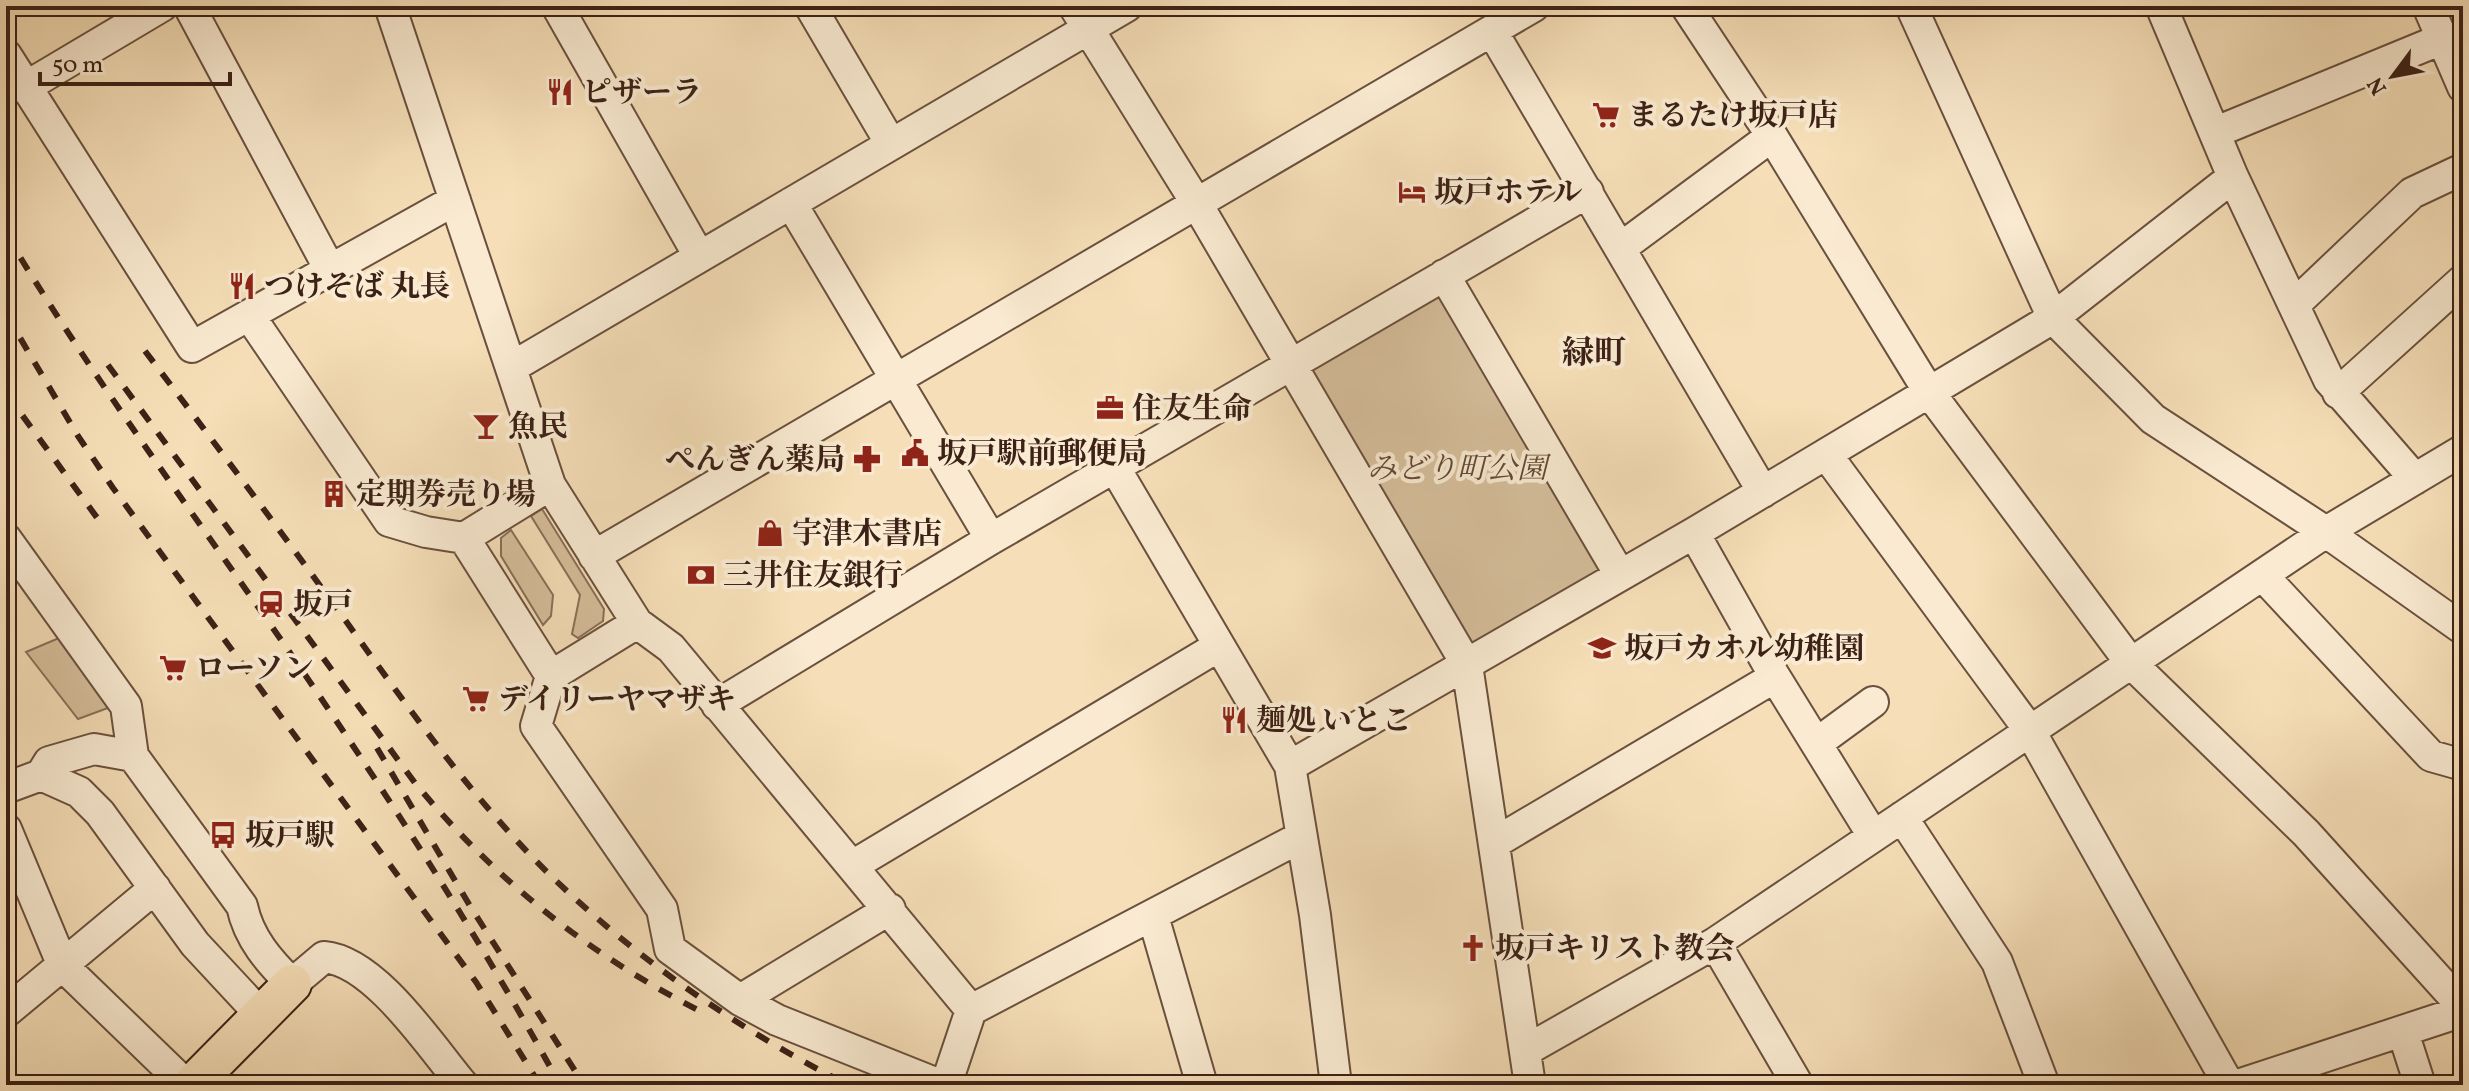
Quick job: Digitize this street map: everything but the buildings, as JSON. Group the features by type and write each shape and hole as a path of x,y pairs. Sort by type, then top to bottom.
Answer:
{"main road":[{"path":"192,1085 292,984"}],"street":[{"path":"24,88 162,6"},
{"path":"189,6 329,268"},
{"path":"390,6 550,485 637,623 671,648 971,1010"},
{"path":"557,6 699,256"},
{"path":"810,6 891,144"},
{"path":"512,367 891,144 1082,18 1127,6"},
{"path":"594,556 1534,6"},
{"path":"1686,6 1772,136 1929,392 2130,662 2306,833 2463,1009 2403,1032 2238,1085"},
{"path":"1911,6 2053,318 2153,419 2326,532 2463,629"},
{"path":"2161,6 2233,177 2329,380 2415,479"},
{"path":"2428,6 2463,87"},
{"path":"1082,18 1292,363 1467,665 1496,842 1530,1085"},
{"path":"1492,31 1622,247 1763,492"},
{"path":"2216,132 2442,39"},
{"path":"6,55 24,88 192,347 455,200"},
{"path":"1622,247 1772,136"},
{"path":"2294,305 2412,193 2463,169"},
{"path":"1290,766 1694,533 2053,318 2233,177"},
{"path":"717,705 991,539 1588,192"},
{"path":"791,203 991,539"},
{"path":"1444,275 1620,575"},
{"path":"2338,393 2463,280"},
{"path":"249,315 389,521 426,532 464,538 550,485"},
{"path":"1525,1051 1715,943 1872,834 2264,577 2326,532 2463,450"},
{"path":"1826,454 2030,731 2229,1085"},
{"path":"1115,468 1290,766 1336,1085"},
{"path":"1694,533 1775,677 1872,834"},
{"path":"464,538 551,676"},
{"path":"6,539 126,706 133,756 242,906 247,926 269,961 292,984 324,957 342,958 366,974 396,1005 463,1085"},
{"path":"2264,577 2431,756 2463,765"},
{"path":"637,623 551,676 536,726 662,909 670,949 740,1000 834,1045 940,1085"},
{"path":"852,866 1219,646"},
{"path":"1496,842 1775,677"},
{"path":"1817,743 1873,702"},
{"path":"6,788 41,775 49,762 94,749 133,756"},
{"path":"41,775 79,792 100,813 195,944 261,1015"},
{"path":"1902,817 1997,962 2044,1085"},
{"path":"6,829 63,966 186,1085"},
{"path":"946,1085 971,1010 1301,837"},
{"path":"6,1012 155,888"},
{"path":"740,1000 890,909"},
{"path":"1153,916 1202,1085"},
{"path":"195,944 217,943 247,926"},
{"path":"1715,943 1798,1085"},
{"path":"2403,1032 2420,1085"}],"green space":[{"name":"みどり町公園","path":"1441,289 1607,568 1473,647 1307,368"},
{"path":"542,509 604,609 603,621 578,638 572,634 580,595 531,516"},
{"path":"511,530 553,595 551,616 543,625 501,556 501,538"},
{"path":"66,635 116,705 78,719 26,652"}],"railway":[{"path":"6,234 104,386 389,800 460,912 560,1085"},
{"path":"6,314 78,436 113,488 476,982 540,1085"},
{"path":"145,351 439,748 519,843 582,905 653,964 728,1016 848,1085"},
{"path":"108,365 415,783 446,819 513,885 586,943 625,969 708,1015"},
{"path":"6,393 98,519"},
{"path":"377,748 470,906 584,1085"}],"place":[{"name":"ピザーラ","path":"560,92"},
{"name":"まるたけ坂戸店","path":"1606,115"},
{"name":"坂戸ホテル","path":"1412,192"},
{"name":"つけそば 丸長","path":"242,286"},
{"name":"住友生命","path":"1110,408"},
{"name":"魚民","path":"486,426"},
{"name":"坂戸駅前郵便局","path":"915,453"},
{"name":"ぺんぎん薬局","path":"867,459"},
{"name":"定期券売り場","path":"334,494"},
{"name":"宇津木書店","path":"770,533"},
{"name":"三井住友銀行","path":"701,575"},
{"name":"坂戸","path":"271,604"},
{"name":"坂戸カオル幼稚園","path":"1602,648"},
{"name":"ローソン","path":"173,668"},
{"name":"デイリーヤマザキ","path":"476,699"},
{"name":"麺処 いとこ","path":"1234,720"},
{"name":"坂戸駅","path":"223,835"},
{"name":"坂戸キリスト教会","path":"1473,948"}],"district":[{"name":"緑町","path":"1594,352"}]}
